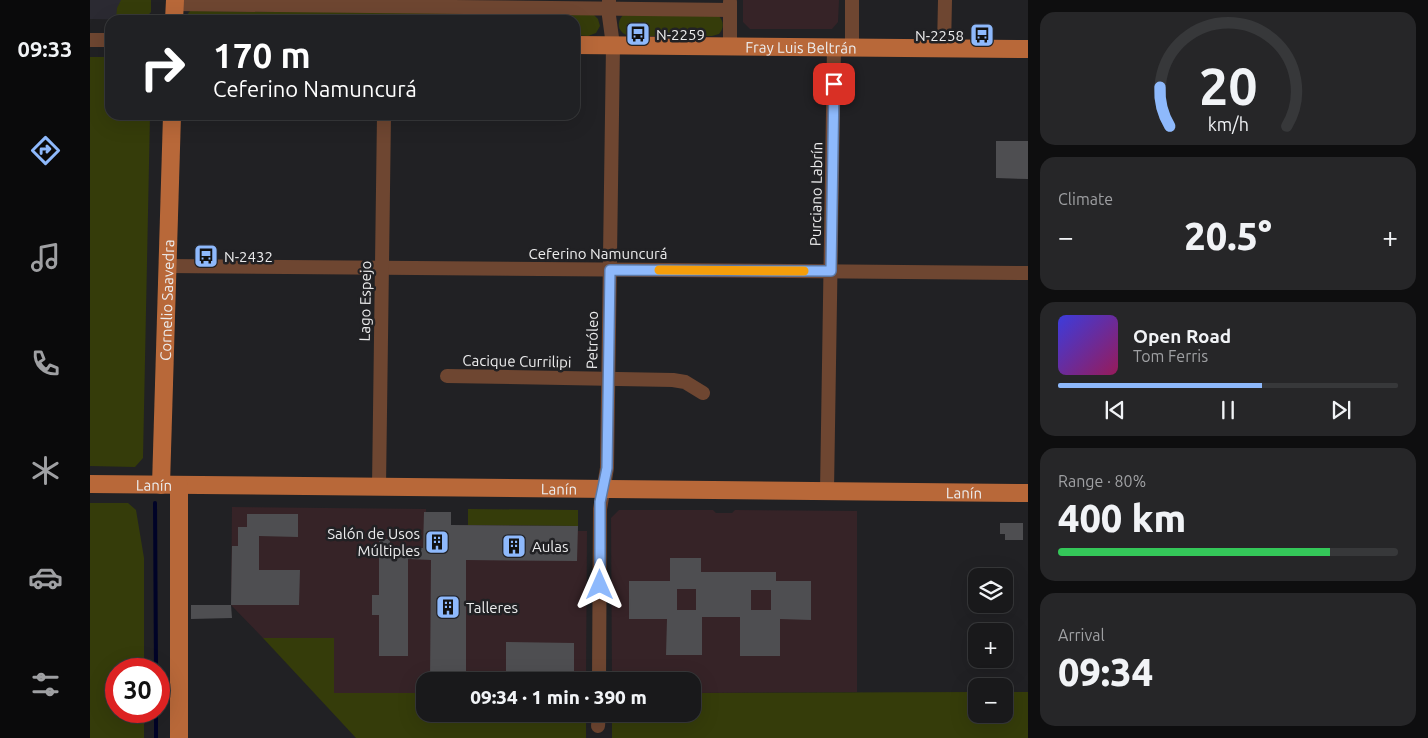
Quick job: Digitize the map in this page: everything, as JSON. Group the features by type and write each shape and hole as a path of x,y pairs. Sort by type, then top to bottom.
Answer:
{"main road":[{"name":"Fray Luis Beltrán","path":"580,44 1028,49"},
{"name":"Cornelio Saavedra","path":"172,120 168,266 170,485 179,738"},
{"name":"Lanín","path":"90,484 1028,493"}],"street":[{"path":"852,0 852,47"},
{"path":"944,48 945,0"},
{"path":"174,8 208,2 341,3 475,9 609,4 730,5 730,46"},
{"name":"Petróleo","path":"599,672 600,509 607,468 610,270 613,45 609,4"},
{"path":"90,40 105,40"},
{"name":"Purciano Labrín","path":"827,491 834,47"},
{"name":"Lago Espejo","path":"379,487 384,120"},
{"name":"Ceferino Namuncurá","path":"168,266 1028,273"},
{"name":"Cacique Currilipi","path":"448,376 678,381 685,382 703,393"}],"shaded area":[{"path":"90,0 151,0 151,12 148,15 105,15 105,19 90,19"},
{"path":"743,0 839,0 838,22 832,29 750,29 743,22"},
{"path":"232,507 426,509 426,512 451,512 451,525 578,526 578,531 587,531 586,672 416,672 416,693 333,693 333,638 263,638 231,605"},
{"path":"619,510 713,510 716,513 732,513 735,510 857,511 857,692 701,693 701,672 612,672 611,518"}],"green space":[{"path":"121,0 151,0 151,12 148,15 116,15"},
{"path":"190,11 465,13 466,15 187,15"},
{"path":"592,13 598,19 600,26 596,33 588,36 580,35 580,15 485,14"},
{"path":"623,15 719,16 723,27 719,34 712,36 630,36 623,33 619,28 619,22"},
{"path":"90,57 105,57 105,120 150,120 143,458 135,467 90,466"},
{"path":"90,503 128,503 136,510 144,558 144,658 105,658 105,723 144,723 144,738 90,738"},
{"path":"468,509 578,510 578,526 468,525"},
{"path":"263,638 334,638 334,693 416,693 416,722 586,722 586,738 356,738"},
{"path":"968,692 968,723 1013,723 1013,692 1028,692 1028,738 612,738 612,722 701,722 701,693"}],"building":[{"path":"996,141 1028,141 1028,179 996,178"},
{"path":"424,512 451,512 451,525 578,526 577,561 466,560 466,672 430,672 431,560 408,559 408,656 379,656 379,615 372,615 372,595 379,595 379,539 390,539 390,548 423,548"},
{"path":"247,514 298,514 298,537 259,536 259,570 300,570 299,605 231,605 232,546 238,546 238,527 247,527"},
{"path":"1000,523 1023,523 1023,540 1005,540 1005,534 1000,534"},
{"path":"670,558 701,558 701,572 776,572 776,581 811,581 811,620 780,619 780,656 740,656 740,617 702,617 702,655 666,655 667,619 629,619 629,581 670,581","holes":["677,589 696,589 696,610 677,610","751,590 771,590 771,610 751,610"]},
{"path":"191,605 231,605 232,618 191,619"},
{"path":"506,642 574,643 574,672 506,672"}],"waterway":[{"path":"155,503 156,658"},
{"path":"156,723 156,738"}],"slow traffic":[{"path":"659,270 804,271"}],"place":[{"name":"N-2259","path":"638,34"},
{"name":"N-2258","path":"982,35"},
{"name":"N-2432","path":"206,256"},
{"name":"Salón de Usos Múltiples","path":"437,542"},
{"name":"Aulas","path":"514,546"},
{"name":"Talleres","path":"448,607"}],"route":[{"path":"600,585 600,502 607,468 610,270 831,271 834,84"}]}
